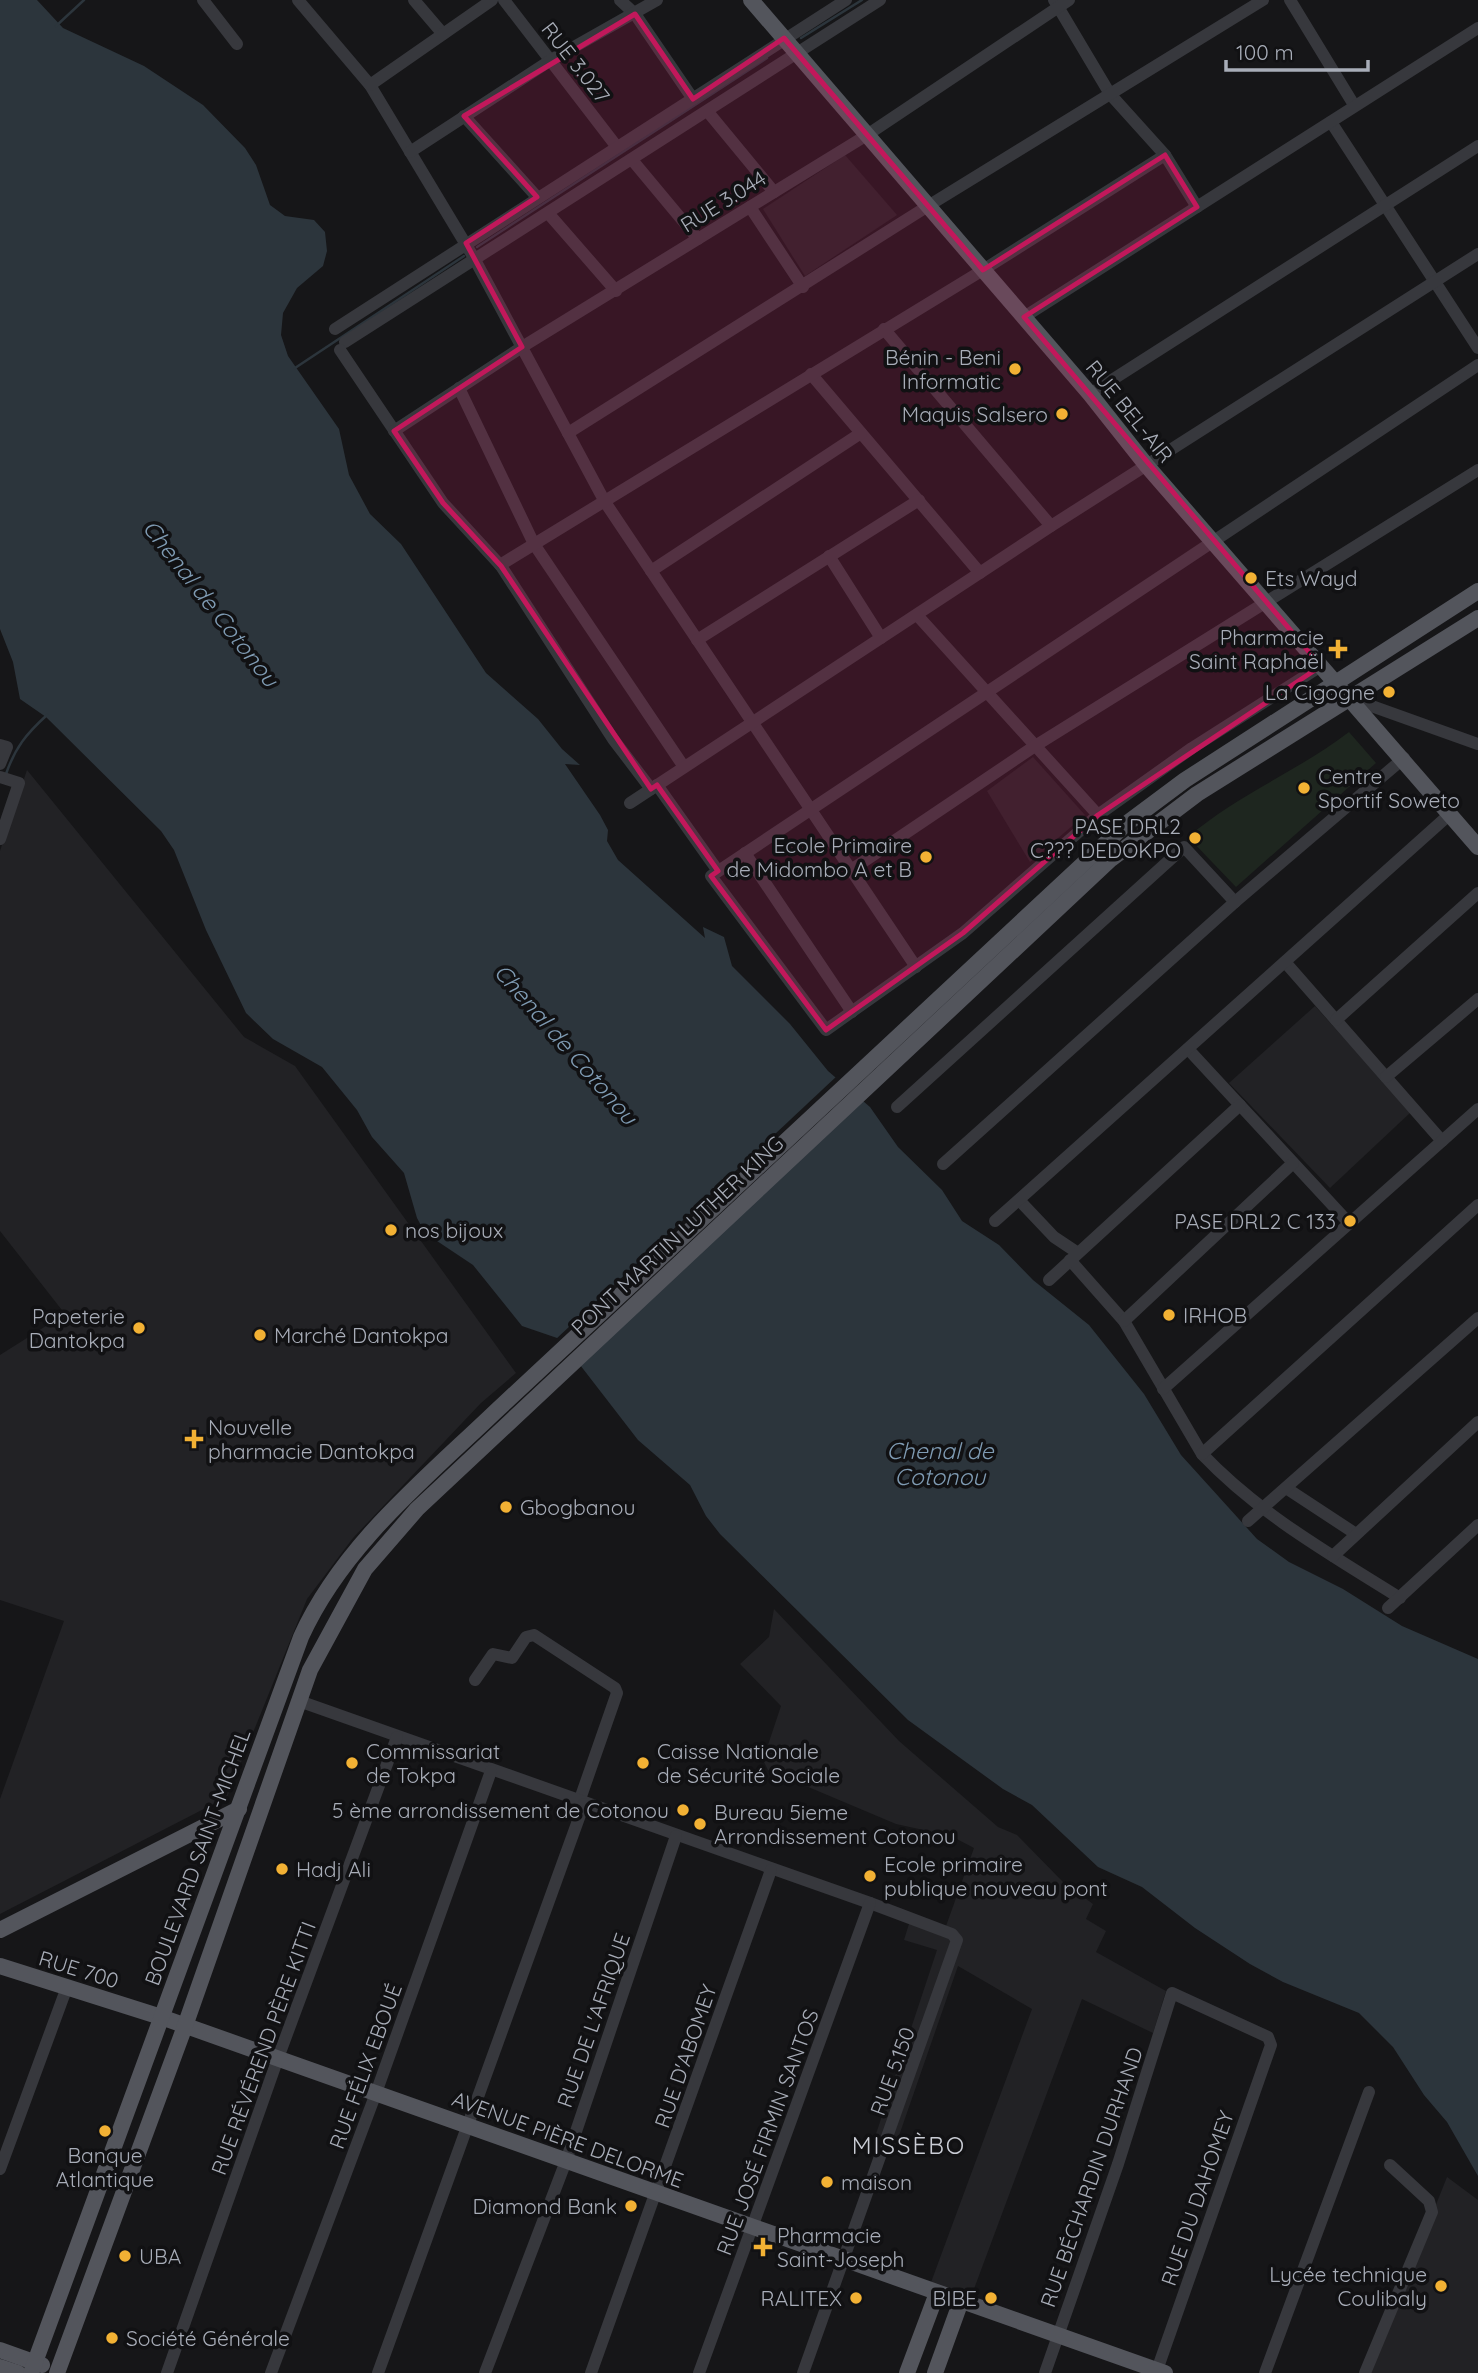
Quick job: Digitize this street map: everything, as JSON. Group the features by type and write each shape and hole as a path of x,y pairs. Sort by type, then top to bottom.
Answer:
{"main road":[{"name":"RUE BEL-AIR","path":"751,0 1090,394 1147,466 1404,758 1478,848"},
{"path":"870,1072 1126,824 1185,780 1478,591"},
{"path":"870,1072 1119,853 1197,794 1478,618"},
{"name":"PONT MARTIN LUTHER KING","path":"495,1412 870,1072"},
{"name":"PONT MARTIN LUTHER KING","path":"507,1424 870,1072"},
{"name":"BOULEVARD SAINT-MICHEL","path":"33,2368 301,1637 328,1591 370,1535 495,1412"},
{"name":"BOULEVARD SAINT-MICHEL","path":"59,2372 185,2026 299,1701 327,1633 376,1554 409,1517 507,1424"},
{"path":"0,1930 239,1809"},
{"name":"RUE 700","path":"0,1966 185,2026"},
{"name":"AVENUE PIÈRE DELORME","path":"185,2026 1159,2372"},
{"path":"907,2373 937,2293"},
{"path":"935,2373 961,2301"},
{"path":"0,2350 33,2368 59,2372"},
{"path":"0,2367 18,2373"}],"street":[{"path":"203,0 237,44"},
{"path":"298,0 370,85 466,243 605,502 916,967"},
{"path":"414,0 443,34"},
{"path":"370,85 492,0"},
{"name":"RUE 3.027","path":"504,0 617,147"},
{"path":"620,0 635,14 693,99"},
{"path":"410,152 551,60 657,0"},
{"path":"335,329 846,0"},
{"path":"718,871 654,787 613,739 500,565 443,503 394,431 342,346 474,258 633,161 796,52 880,0"},
{"path":"568,433 928,206 1263,0"},
{"path":"1290,0 1354,105"},
{"path":"1060,2 1111,94 1165,155 1197,206"},
{"name":"RUE 3.044","path":"394,431 522,347 867,135 1060,2"},
{"path":"1024,317 1478,27"},
{"path":"708,112 774,192"},
{"path":"464,116 537,197"},
{"path":"1331,122 1478,348"},
{"path":"1090,394 1478,146"},
{"path":"500,565 983,270 1165,155"},
{"path":"633,161 698,239"},
{"path":"750,207 803,287"},
{"path":"548,213 616,291"},
{"path":"630,803 1051,526 1478,254"},
{"path":"884,329 1051,526"},
{"path":"1321,666 1192,748 1098,815 963,933 826,1030 711,876 1478,365"},
{"path":"811,374 981,573"},
{"path":"459,388 534,544 684,768"},
{"path":"651,571 861,433"},
{"path":"851,870 1035,746 1478,470"},
{"path":"696,640 919,500"},
{"path":"829,556 881,638"},
{"path":"917,615 1098,815"},
{"path":"1352,699 1478,744"},
{"path":"0,745 6,747 0,764"},
{"path":"943,1164 1235,902 1404,758"},
{"path":"0,777 19,783 0,839"},
{"path":"995,1221 1450,814"},
{"path":"897,1107 1184,847 1235,902"},
{"path":"744,853 852,1012"},
{"path":"1336,1020 1478,893"},
{"path":"1285,962 1442,1141"},
{"path":"1386,1077 1478,999"},
{"path":"1188,1049 1349,1223"},
{"path":"1049,1280 1240,1105"},
{"path":"1163,1389 1478,1109"},
{"path":"1124,1321 1293,1163"},
{"path":"1019,1200 1074,1256 1124,1321 1202,1454 1262,1509 1399,1598"},
{"path":"1202,1454 1478,1205"},
{"path":"1248,1521 1478,1318"},
{"path":"1333,1556 1478,1422"},
{"path":"1286,1488 1356,1534"},
{"path":"1388,1608 1478,1525"},
{"path":"378,2373 582,1803 617,1693 615,1688 534,1635 526,1637 512,1658 493,1654 475,1680"},
{"path":"299,1701 870,1903"},
{"name":"RUE RÉVÉREND PÈRE KITTI","path":"167,2373 278,2058 397,1737"},
{"name":"RUE FÉLIX EBOUÉ","path":"271,2373 376,2093 491,1771"},
{"name":"RUE DE L'AFRIQUE","path":"485,2373 566,2161 676,1836"},
{"name":"RUE D'ABOMEY","path":"591,2373 771,1870"},
{"name":"RUE 5.150","path":"803,2373 957,1940 952,1934 870,1903"},
{"name":"RUE JOSÉ FIRMIN SANTOS","path":"699,2373 870,1903"},
{"path":"0,2169 67,1987"},
{"name":"RUE DU DAHOMEY","path":"1159,2372 1271,2045 1268,2037 1172,1993"},
{"name":"RUE BÉCHARDIN DURHAND","path":"1045,2373 1118,2164 1172,1993"},
{"path":"1265,2373 1369,2092"},
{"path":"1365,2373 1432,2212 1429,2201 1390,2165"}],"highlighted area":[{"path":"635,14 693,99 784,38 983,270 1165,155 1197,207 1024,317 1321,666 1098,815 963,933 826,1030 711,876 718,871 657,785 651,789 501,566 443,503 394,431 522,347 466,243 537,197 464,116"}],"shaded area":[{"path":"845,155 897,215 805,276 763,209"},
{"name":"Centre Sportif Soweto","path":"1349,732 1376,763 1236,887 1188,837 1227,808"},
{"path":"1033,757 1085,815 1030,862 987,791"},
{"name":"Marché Dantokpa","path":"27,770 244,1037 295,1066 516,1373 481,1403 353,1538 307,1599 227,1797 0,1914 0,1799 64,1621 0,1600 0,1355 65,1314 0,1231 0,851"},
{"path":"1315,1006 1411,1112 1330,1188 1229,1083"},
{"path":"774,1609 899,1741 998,1827 1017,1835 1063,1882 1093,1904 1086,1919 1106,1931 1096,1952 1166,1991 1153,2033 1082,1999 971,2297 930,2285 1032,2009 958,1966 893,2153 870,2152 937,1950 904,1940 912,1914 946,1926 974,1848 951,1836 896,1824 768,1770 763,1760 781,1706 740,1664 769,1637"},
{"name":"Lycée technique Coulibaly","path":"1447,2177 1478,2200 1478,2373 1369,2373"}],"water":[{"name":"Chenal de Cotonou","path":"0,0 37,0 63,28 144,66 203,105 245,148 256,165 270,205 285,216 314,220 325,232 327,251 323,266 297,288 283,313 281,335 288,356 339,429 349,475 370,514 401,544 486,673 538,719 562,749 580,765 565,764 600,815 608,830 607,841 618,860 705,938 703,927 724,937 732,966 790,1024 828,1071 870,1107 898,1147 942,1190 962,1221 999,1245 1033,1280 1089,1325 1144,1394 1181,1455 1257,1539 1289,1562 1343,1589 1402,1626 1478,1659 1478,2176 1447,2122 1424,2095 1393,2047 1359,2013 1283,1982 1250,1964 1195,1928 1142,1887 1098,1867 1032,1805 1003,1789 908,1720 720,1534 706,1516 690,1485 638,1440 560,1339 522,1326 473,1265 425,1233 417,1218 404,1173 372,1137 357,1110 322,1067 273,1039 246,1013 206,930 174,850 161,831 46,717 20,699 13,662 0,629"}],"pier":[{"path":"838,1075 864,1097 578,1365 555,1340"}],"waterway":[{"path":"56,26 84,0"},
{"path":"801,38 862,0"},
{"path":"477,247 767,58"},
{"path":"295,368 464,256"},
{"path":"6,774 22,742 47,715"}],"place":[{"name":"Bénin - Beni Informatic","path":"1015,369"},
{"name":"Maquis Salsero","path":"1062,414"},
{"name":"Ets Wayd","path":"1251,578"},
{"name":"Pharmacie Saint Raphaël","path":"1338,649"},
{"name":"La Cigogne","path":"1389,692"},
{"name":"Centre Sportif Soweto","path":"1304,788"},
{"name":"PASE DRL2 C??? DEDOKPO","path":"1195,838"},
{"name":"Ecole Primaire de Midombo A et B","path":"926,857"},
{"name":"PASE DRL2 C 133","path":"1350,1221"},
{"name":"nos bijoux","path":"391,1230"},
{"name":"IRHOB","path":"1169,1315"},
{"name":"Papeterie Dantokpa","path":"139,1328"},
{"name":"Marché Dantokpa","path":"260,1335"},
{"name":"Nouvelle pharmacie Dantokpa","path":"194,1439"},
{"name":"Gbogbanou","path":"506,1507"},
{"name":"Commissariat de Tokpa","path":"352,1763"},
{"name":"Caisse Nationale de Sécurité Sociale","path":"643,1763"},
{"name":"5 ème arrondissement de Cotonou","path":"683,1810"},
{"name":"Bureau 5ieme Arrondissement Cotonou","path":"700,1824"},
{"name":"Hadj Ali","path":"282,1869"},
{"name":"Ecole primaire publique nouveau pont","path":"870,1876"},
{"name":"Banque Atlantique","path":"105,2131"},
{"name":"maison","path":"827,2182"},
{"name":"Diamond Bank","path":"631,2206"},
{"name":"Pharmacie Saint-Joseph","path":"763,2247"},
{"name":"UBA","path":"125,2256"},
{"name":"Lycée technique Coulibaly","path":"1441,2286"},
{"name":"RALITEX","path":"856,2298"},
{"name":"BIBE","path":"991,2298"},
{"name":"Société Générale","path":"112,2338"}],"district":[{"name":"MISSÈBO","path":"909,2145"}]}
